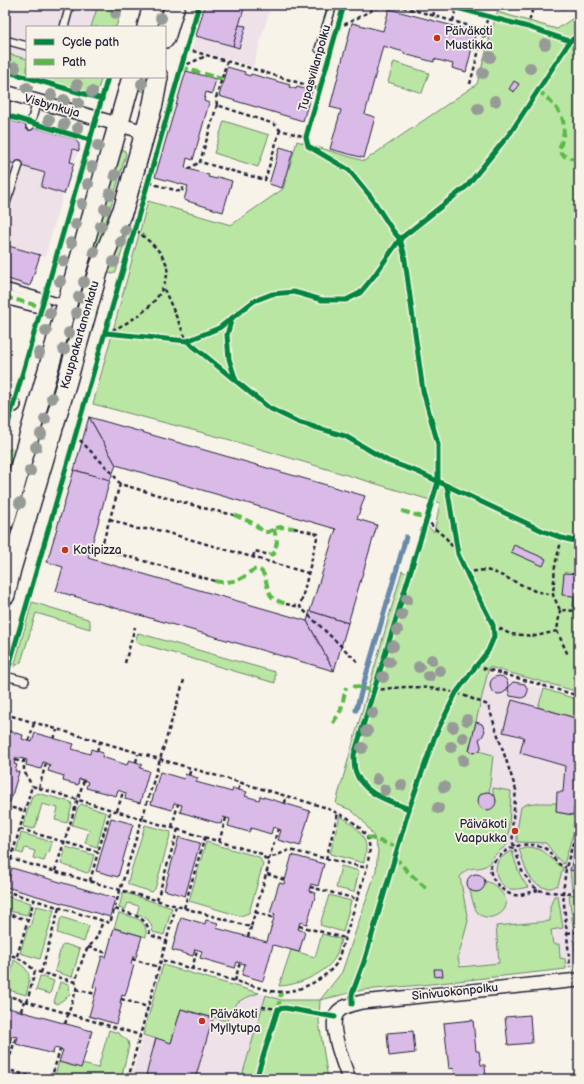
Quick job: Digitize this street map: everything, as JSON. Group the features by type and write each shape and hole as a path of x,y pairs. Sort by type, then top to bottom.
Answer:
{"main road":[{"path":"147,26 154,5"},
{"path":"166,34 174,5"},
{"name":"Kauppakartanonkatu","path":"5,520 68,305 132,78"},
{"name":"Kauppakartanonkatu","path":"5,595 11,569 99,268 124,207 153,104 158,78"}],"street":[{"name":"Visbynkuja","path":"5,92 145,132"},
{"path":"5,297 42,307"},
{"name":"Sinivuokonpolku","path":"349,1079 336,1038 334,1023 335,1017 340,1010 352,1004 575,976"}],"lane":[{"path":"64,26 70,5"},
{"path":"319,49 331,11 330,5"},
{"path":"5,40 26,46"},
{"path":"30,126 37,101"},
{"path":"5,206 18,165"},
{"path":"5,287 68,305"},
{"path":"5,676 25,682"}],"path":[{"path":"337,28 382,5"},
{"path":"396,5 408,7 433,16 491,32"},
{"path":"433,16 436,5"},
{"path":"554,5 565,8"},
{"path":"453,21 454,7 463,10"},
{"path":"528,27 533,7"},
{"path":"481,15 494,18"},
{"path":"470,84 488,16"},
{"path":"522,26 535,30"},
{"path":"482,36 490,38"},
{"path":"179,74 188,42"},
{"path":"186,49 320,89"},
{"path":"181,67 207,55"},
{"path":"188,169 200,162 217,105 216,98 227,61"},
{"path":"217,105 274,124 280,130 306,139"},
{"path":"200,162 265,180 280,130"},
{"path":"146,190 150,176"},
{"path":"148,183 182,192 184,185"},
{"path":"133,237 137,223"},
{"path":"106,333 121,326 136,316 154,302 164,288 168,273 165,261 147,239 135,229"},
{"path":"164,288 193,346"},
{"path":"104,340 108,325"},
{"path":"106,333 120,334"},
{"path":"179,340 189,340"},
{"path":"73,443 77,429"},
{"path":"75,435 120,484 203,508 234,515"},
{"path":"120,484 101,549 215,581"},
{"path":"423,526 428,511"},
{"path":"426,518 434,528 446,538 461,560"},
{"path":"110,519 138,529 154,529 308,574"},
{"path":"294,528 318,534 300,607"},
{"path":"556,536 565,539 555,565 553,595 560,610 557,631 568,655"},
{"path":"456,539 458,554"},
{"path":"253,557 255,551 269,555"},
{"path":"463,566 467,574 486,570 494,572 535,591 553,595"},
{"path":"286,604 300,607 359,663"},
{"path":"560,610 579,611"},
{"path":"489,619 493,628 510,634 536,636 557,631"},
{"path":"125,663 135,627"},
{"path":"472,671 480,661"},
{"path":"476,666 579,696"},
{"path":"5,891 110,923 184,680"},
{"path":"371,698 376,684"},
{"path":"374,691 388,688 420,688 456,693 488,705 516,790 512,828 514,846 522,870 532,885 538,890"},
{"path":"454,699 460,688"},
{"path":"5,714 324,808 348,818 360,828 367,837 370,848 367,868 337,963 331,971 302,988 281,993 161,960"},
{"path":"29,741 34,723"},
{"path":"54,739 57,730"},
{"path":"97,751 100,742"},
{"path":"136,762 138,754"},
{"path":"15,760 23,760 24,771 32,786 262,854 267,859 269,864 248,937"},
{"path":"38,788 46,764"},
{"path":"189,775 191,769"},
{"path":"55,871 84,780"},
{"path":"238,790 241,783"},
{"path":"5,881 32,786"},
{"path":"117,811 123,792"},
{"path":"285,803 286,796"},
{"path":"172,828 178,804"},
{"path":"5,806 25,811"},
{"path":"90,881 111,809"},
{"path":"326,859 338,813"},
{"path":"219,842 226,818"},
{"path":"575,976 567,934 563,893 566,868 579,822"},
{"path":"157,900 178,829"},
{"path":"267,859 278,829"},
{"path":"20,830 98,852"},
{"path":"184,908 205,837"},
{"path":"566,868 558,863 545,848 527,844 514,846 503,852 491,866 491,873 494,880 507,892 513,895 520,895 538,890 563,893 579,892"},
{"path":"5,848 14,850"},
{"path":"267,859 289,850 367,868"},
{"path":"11,859 251,928"},
{"path":"266,874 285,880"},
{"path":"310,887 357,899"},
{"path":"17,956 34,900"},
{"path":"128,1079 176,906"},
{"path":"41,973 58,908"},
{"path":"115,909 146,921 149,927 150,935 167,940"},
{"path":"255,912 274,918"},
{"path":"5,913 28,920"},
{"path":"211,921 213,916"},
{"path":"65,1024 76,989 75,982 85,952 97,937 103,921"},
{"path":"299,926 345,938"},
{"path":"567,934 577,932"},
{"path":"88,947 107,953"},
{"path":"192,969 198,950"},
{"path":"5,953 17,956 36,971 75,982"},
{"path":"132,959 159,967"},
{"path":"235,981 240,962"},
{"path":"21,1011 36,971"},
{"path":"76,989 95,994"},
{"path":"5,995 140,1035"},
{"path":"121,999 148,1007"},
{"path":"262,1007 277,1012 285,1008"},
{"path":"16,1037 6,1069 40,1079"},
{"path":"51,1079 60,1050"}],"shaded area":[{"path":"5,5 123,5 116,26 26,26 26,59 5,53"},
{"path":"205,5 271,5 253,67 192,49"},
{"path":"5,119 82,141 63,194 45,257 5,245"},
{"path":"5,278 30,286 26,302 5,296"},
{"name":"Päiväkoti Vaapukka","path":"488,673 579,700 579,968 422,985 448,827"},
{"name":"Päiväkoti Myllytupa","path":"163,965 266,995 241,1079 131,1079"}],"green space":[{"path":"98,5 123,5 116,26 91,26"},
{"path":"497,12 557,29 579,14 579,692 489,667 469,751 473,753 479,751 493,755 489,793 481,794 479,796 479,803 482,808 488,809 494,806 496,800 493,794 493,788 511,791 508,844 493,857 488,865 466,870 460,877 468,921 458,958 460,967 499,963 496,926 550,921 550,907 554,896 558,896 563,928 551,930 553,944 559,944 560,958 565,959 566,969 363,990 320,1000 342,972 376,871 378,850 373,835 363,821 351,810 336,804 337,799 402,571 411,576 427,526 434,532 440,503 227,439 93,404 148,201 231,225 283,189 297,141 364,161 477,84"},
{"path":"5,53 26,59 26,74 5,68"},
{"path":"394,62 429,73 422,93 388,82"},
{"path":"39,78 102,78 96,95"},
{"path":"138,78 152,78 149,93 135,89"},
{"path":"159,111 161,115 116,272 112,274 107,272"},
{"path":"224,121 269,135 258,167 214,153"},
{"path":"122,149 126,154 63,370 55,367 119,150"},
{"path":"50,381 60,384 5,571 5,537"},
{"path":"11,448 18,450 5,483 5,453"},
{"path":"32,602 88,619 90,622 90,629 36,613 21,662 14,667"},
{"path":"138,633 275,672 275,683 135,642"},
{"path":"544,689 579,700 579,719 538,707"},
{"path":"37,793 71,802 72,805 67,823 55,820 58,808 42,804 35,828 24,827 23,825 32,796"},
{"path":"534,803 557,803 556,812 578,816 564,864 557,858 546,843 517,842 517,830 521,807"},
{"path":"81,804 106,813 97,847 85,843 89,830 72,825 78,807"},
{"path":"340,816 354,826 364,839 366,850 364,863 330,854"},
{"path":"145,825 171,832 155,889 152,892 128,884"},
{"path":"21,833 52,842 49,853 47,852 44,861 33,858 35,851 25,848 23,854 16,852"},
{"path":"206,842 259,857 263,864 249,913 240,916 189,901"},
{"path":"66,847 94,855 89,872 87,873 61,864"},
{"path":"532,847 542,851 563,868 558,885 547,888 538,885 533,881 527,871 519,849"},
{"path":"512,851 520,875 528,887 510,889 502,885 497,877 496,868 499,860"},
{"path":"341,866 359,871 354,892 336,888"},
{"path":"570,870 579,872 579,889 572,890"},
{"path":"485,881 492,883 505,898 506,904 504,909 500,914 495,916 483,916 478,913 473,902 470,890 475,892 482,889"},
{"path":"123,892 172,908 164,935 153,932 148,920 137,914 139,906 128,903 125,910 119,908"},
{"path":"579,894 579,968 577,968 574,942 578,941 577,927 573,927 569,895"},
{"path":"329,895 351,901 343,932 320,925"},
{"path":"5,896 31,903 27,915 5,910"},
{"path":"36,906 54,910 40,959 20,953"},
{"path":"119,913 142,922 145,926 146,937 114,928"},
{"path":"61,917 89,926 84,942 57,933"},
{"path":"322,934 341,939 334,960 328,967 308,979 285,986 279,986 291,950 315,957"},
{"path":"65,944 80,949 72,977 55,971 61,947"},
{"path":"14,960 24,967 29,974 29,983 26,995 5,989 5,977 10,978"},
{"path":"163,965 259,993 238,1002 232,1009 227,1021 181,1009 171,1043 143,1035"},
{"path":"40,976 54,981 50,994 36,990"},
{"path":"60,982 69,984 70,995 57,1004 54,1002"},
{"path":"266,995 281,1000 320,1000 319,1022 327,1073 330,1079 241,1079"},
{"path":"109,1030 118,1033 128,1041 129,1046 121,1079 65,1079 55,1076 59,1062 82,1064 98,1068"}],"building":[{"path":"205,5 245,5 233,46 196,36"},
{"path":"389,9 476,32 466,72 452,68 453,64 434,59 434,62 404,54 404,52 383,46 365,114 375,117 364,158 330,149 341,110 330,107 352,23 383,31"},
{"path":"239,25 246,26 239,48 233,46"},
{"path":"227,67 245,72 244,74 250,76 251,74 290,85 289,87 296,89 297,87 312,91 303,121 219,96"},
{"path":"186,71 216,79 212,94 206,92 204,101 209,103 193,160 187,158 185,168 209,175 208,177 217,179 218,177 232,181 223,212 184,200 188,186 155,177"},
{"path":"514,81 519,84 514,92 509,89"},
{"path":"5,119 74,139 79,144 79,151 73,149 70,162 74,163 64,194 41,187 45,173 5,161"},
{"path":"280,147 293,151 282,188 269,184"},
{"path":"5,245 40,255 30,286 5,278"},
{"path":"5,304 9,305 5,317"},
{"path":"89,417 365,496 357,519 377,525 348,623 310,611 336,529 116,465"},
{"path":"89,417 116,465 110,480 74,470"},
{"path":"74,470 110,480 88,558 307,621 334,671 56,591 63,567 47,562"},
{"path":"514,545 546,559 543,566 511,552"},
{"path":"564,573 579,574 579,607 573,606 574,596 562,595"},
{"path":"310,611 348,623 334,671 307,621"},
{"path":"499,676 505,679 508,685 505,691 499,694 493,691 490,685 493,679"},
{"path":"513,682 525,684 528,691 526,696 522,698 510,696 508,689"},
{"path":"512,700 579,719 579,809 574,808 573,815 556,812 557,792 563,792 565,766 520,753 524,737 503,732"},
{"path":"476,722 482,724 485,731 479,739 481,748 479,751 473,753 469,751"},
{"path":"5,730 23,735 22,739 32,742 35,733 74,744 72,749 90,754 91,749 103,753 102,757 127,765 129,760 142,764 140,768 149,771 140,803 125,799 126,793 118,790 116,796 86,788 88,782 84,780 79,779 78,785 63,781 64,776 48,771 50,765 43,762 41,769 26,765 27,760 16,757 14,764 17,765 15,771 19,772 10,802 5,801"},
{"path":"160,772 184,779 185,774 198,778 196,782 232,792 233,788 247,792 245,796 259,800 260,796 310,811 300,846 278,840 281,830 273,827 271,834 251,828 249,832 228,826 230,819 223,817 221,824 180,812 182,805 174,803 172,810 151,804"},
{"path":"487,792 493,795 496,801 493,807 487,810 481,807 478,801 481,795"},
{"path":"111,818 133,824 118,877 96,871"},
{"path":"179,837 200,843 185,896 164,890"},
{"path":"579,837 579,872 570,870"},
{"path":"292,855 324,864 318,886 311,884 310,887 309,891 316,893 307,924 300,922 298,929 305,932 299,952 273,945 263,981 242,975 245,964 237,962 235,968 200,958 202,951 195,949 193,956 172,950 181,917 205,924 206,920 218,923 216,928 267,942 275,914 270,913 279,883 284,884"},
{"path":"12,868 115,898 110,917 6,887"},
{"path":"476,874 482,877 485,883 482,889 476,892 470,889 467,883 470,877"},
{"path":"114,928 142,936 136,957 133,957 131,964 134,965 125,996 122,995 120,1003 122,1003 116,1024 89,1016 97,988 93,987 102,956 106,957"},
{"path":"434,969 442,969 443,976 435,977"},
{"path":"5,1007 92,1031 81,1068 59,1062 63,1050 54,1048 53,1054 16,1044 18,1037 12,1036 10,1042 5,1041"},
{"path":"181,1009 213,1018 195,1079 159,1079 146,1075 156,1038 171,1043"},
{"path":"530,1015 532,1043 508,1045 505,1017"},
{"path":"473,1020 476,1051 479,1051 481,1065 485,1065 486,1079 455,1079 454,1068 449,1069 444,1023"},
{"path":"413,1031 415,1053 389,1056 387,1033"},
{"path":"573,1075 579,1075 579,1079 574,1079"}],"waterway":[{"path":"356,710 406,537"}],"marked path":[{"path":"569,43 579,49"},
{"path":"181,67 222,79"},
{"path":"538,90 552,103 561,116 564,130 559,149 560,152 567,157 579,158"},
{"path":"5,297 43,307"},
{"path":"402,511 426,518"},
{"path":"234,515 253,523 264,532 281,527 294,528"},
{"path":"269,555 274,554 277,542 274,529"},
{"path":"215,581 234,581 256,569 262,571 264,574 272,597 286,604"},
{"path":"353,686 374,691"},
{"path":"333,723 341,710 346,687"},
{"path":"367,837 398,847"},
{"path":"395,857 408,872 426,888"},
{"path":"278,1009 281,993"}],"cycle path":[{"path":"5,680 199,5"},
{"name":"Tupasvillanpolku","path":"344,5 306,137 308,146 349,170 371,197 393,231 400,239 404,253 423,391 438,444 438,482 354,755 355,770 359,778 370,791 377,796 409,809"},
{"path":"446,5 528,27 570,41"},
{"path":"106,333 187,341 219,328 254,301 272,294 294,292 322,300 346,300 360,293 400,239 467,186 511,132 570,41 579,35"},
{"path":"5,71 26,77"},
{"path":"29,78 102,99"},
{"path":"5,434 108,78"},
{"path":"5,115 90,140"},
{"path":"232,318 227,335 229,359 236,381"},
{"path":"187,341 269,408 298,422 345,436 388,461 418,472 543,531 579,542"},
{"path":"352,1004 352,994 364,962 409,809 435,736 456,693 488,651 494,637 493,625 458,554 447,486"},
{"path":"256,1079 278,1009 285,1008 335,1017"}],"place":[{"name":"Päiväkoti Mustikka","path":"437,38"},
{"name":"Kotipizza","path":"65,550"},
{"name":"Päiväkoti Vaapukka","path":"515,831"},
{"name":"Päiväkoti Myllytupa","path":"202,1021"}]}
